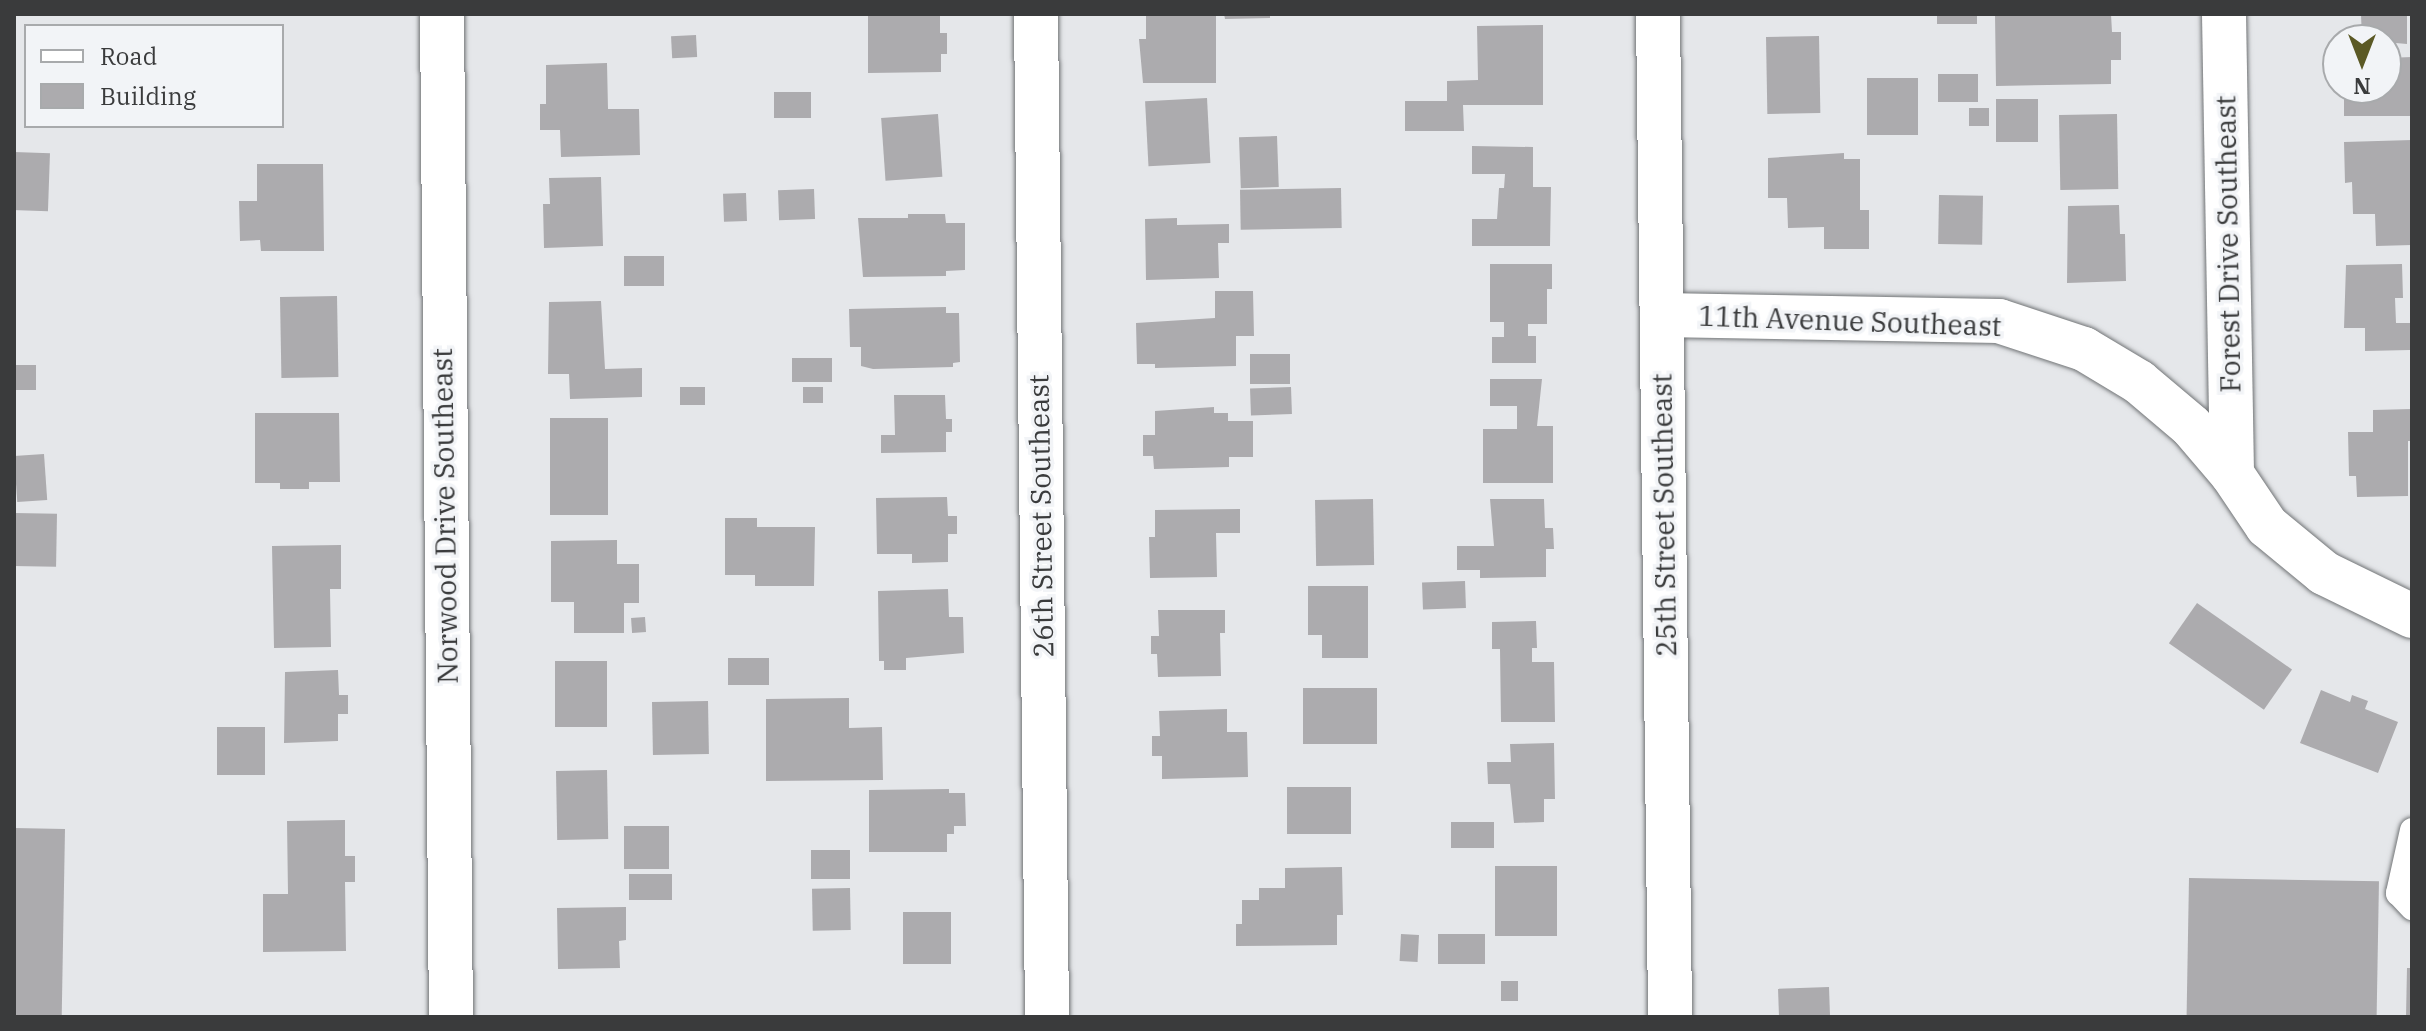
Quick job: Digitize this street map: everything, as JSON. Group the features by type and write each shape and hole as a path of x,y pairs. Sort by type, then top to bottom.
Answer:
{"street":[{"name":"Norwood Drive Southeast","path":"442,14 451,1017"},
{"name":"26th Street Southeast","path":"1036,14 1047,1017"},
{"name":"25th Street Southeast","path":"1658,14 1670,1017"},
{"name":"Forest Drive Southeast","path":"2224,14 2232,474"},
{"name":"11th Avenue Southeast","path":"1662,315 1999,321 2084,349 2139,382 2191,426 2232,474 2267,526 2324,573 2391,609 2412,616"}],"lane":[{"path":"2412,830 2398,893 2412,908"}],"building":[{"path":"940,14 940,33 947,33 947,54 941,54 941,72 868,73 868,15"},
{"path":"1146,14 1216,14 1216,83 1143,83 1139,39 1146,39"},
{"path":"1224,14 1270,14 1270,18 1225,19"},
{"path":"1937,14 1977,14 1977,24 1937,24"},
{"path":"1995,14 2111,14 2112,32 2121,32 2121,60 2111,60 2111,84 1996,86"},
{"path":"2361,14 2407,14 2407,44 2402,44 2402,24 2361,24"},
{"path":"1543,25 1543,105 1463,105 1464,131 1405,131 1405,101 1447,101 1447,81 1478,80 1477,26"},
{"path":"696,35 697,57 672,58 671,36"},
{"path":"1819,36 1820,113 1767,114 1766,37"},
{"path":"2402,57 2412,57 2412,116 2344,116 2344,104 2402,104"},
{"path":"607,63 608,109 639,109 640,155 561,157 560,130 540,130 540,104 546,104 546,65"},
{"path":"1938,74 1978,74 1978,102 1938,102"},
{"path":"1867,78 1918,78 1918,135 1867,135"},
{"path":"774,92 811,92 811,118 774,118"},
{"path":"1207,98 1210,163 1148,166 1145,101"},
{"path":"1996,99 2038,99 2038,142 1996,142"},
{"path":"1969,108 1989,108 1989,126 1969,126"},
{"path":"938,114 942,177 886,181 881,118"},
{"path":"2117,114 2118,189 2060,190 2059,115"},
{"path":"1277,136 1279,187 1241,188 1239,137"},
{"path":"2412,140 2412,245 2376,246 2375,214 2353,214 2352,182 2345,183 2344,142"},
{"path":"1472,146 1533,147 1533,187 1551,187 1550,246 1472,246 1472,219 1497,219 1499,188 1504,188 1505,174 1472,174"},
{"path":"14,152 50,153 48,211 14,210"},
{"path":"1844,153 1844,159 1860,159 1860,210 1869,210 1869,249 1824,249 1824,227 1788,228 1787,198 1768,198 1768,158"},
{"path":"257,164 323,164 324,251 261,251 260,240 240,241 239,201 257,201"},
{"path":"601,177 603,246 544,248 543,204 550,204 549,178"},
{"path":"1341,188 1342,228 1241,230 1240,190"},
{"path":"814,189 815,219 779,220 778,190"},
{"path":"746,193 747,221 724,222 723,194"},
{"path":"1939,195 1983,196 1982,245 1938,244"},
{"path":"2119,205 2120,234 2125,234 2126,281 2067,283 2068,206"},
{"path":"908,214 945,214 946,223 965,223 965,270 946,271 946,276 863,277 858,218 908,218"},
{"path":"1177,218 1177,225 1229,224 1229,243 1218,243 1219,278 1146,280 1145,219"},
{"path":"624,256 664,256 664,286 624,286"},
{"path":"1490,264 1552,264 1552,289 1547,289 1547,324 1528,324 1528,336 1536,336 1536,363 1492,363 1492,337 1504,337 1504,322 1490,322"},
{"path":"2402,264 2403,298 2395,298 2396,323 2410,323 2410,350 2365,351 2365,328 2344,328 2346,265"},
{"path":"1215,291 1253,291 1254,336 1236,336 1236,366 1155,368 1155,364 1137,364 1136,323 1215,318"},
{"path":"337,296 338,377 281,378 280,297"},
{"path":"601,301 605,369 642,368 642,397 570,399 569,374 548,374 549,302"},
{"path":"946,307 946,313 959,313 960,362 953,363 953,367 873,369 861,366 861,347 850,347 849,309"},
{"path":"1250,354 1290,354 1290,384 1250,384"},
{"path":"792,358 832,358 832,382 792,382"},
{"path":"15,365 36,365 36,390 15,390"},
{"path":"1490,379 1542,379 1537,426 1553,426 1553,483 1483,483 1483,429 1517,429 1517,406 1490,406"},
{"path":"680,387 705,387 705,405 680,405"},
{"path":"803,387 823,387 823,403 803,403"},
{"path":"1291,387 1292,414 1251,415 1250,388"},
{"path":"894,395 945,395 946,419 952,419 952,432 946,432 946,452 881,453 881,435 895,435"},
{"path":"1214,407 1214,413 1228,413 1228,421 1253,421 1253,457 1229,457 1229,467 1154,469 1153,456 1143,456 1143,435 1155,435 1155,411"},
{"path":"2412,409 2412,441 2408,441 2408,496 2357,497 2356,476 2349,476 2348,432 2373,432 2373,410"},
{"path":"255,413 339,413 340,482 309,482 309,489 280,489 280,483 255,483"},
{"path":"550,418 608,418 608,515 550,515"},
{"path":"44,454 47,500 17,502 14,456"},
{"path":"947,497 948,516 957,516 957,534 948,534 948,562 912,563 912,554 877,554 876,498"},
{"path":"1373,499 1374,565 1316,566 1315,500"},
{"path":"1490,499 1544,499 1545,528 1553,528 1554,549 1546,549 1546,577 1480,578 1480,570 1457,570 1457,546 1494,546"},
{"path":"1240,509 1240,533 1216,533 1217,577 1150,578 1149,537 1155,537 1155,510"},
{"path":"14,513 57,514 56,567 14,566"},
{"path":"725,518 757,518 757,527 815,527 814,586 755,586 755,575 725,575"},
{"path":"617,540 617,564 639,564 639,603 624,603 624,633 574,633 574,602 551,602 551,541"},
{"path":"341,545 341,589 330,589 331,647 274,648 272,546"},
{"path":"1465,581 1466,608 1423,609 1422,583"},
{"path":"1308,586 1368,586 1368,658 1322,658 1322,635 1308,635"},
{"path":"948,589 949,617 963,617 964,653 906,658 906,670 884,670 884,661 879,661 878,591"},
{"path":"2197,603 2292,670 2264,710 2169,643"},
{"path":"1158,610 1225,610 1225,633 1220,633 1221,676 1158,677 1157,654 1151,654 1151,636 1159,636"},
{"path":"645,617 646,632 632,633 631,618"},
{"path":"1536,621 1537,648 1532,648 1532,662 1554,662 1555,722 1501,722 1500,649 1492,649 1492,622"},
{"path":"728,658 769,658 769,685 728,685"},
{"path":"555,661 607,661 607,727 555,727"},
{"path":"338,670 339,695 348,695 348,714 338,714 338,741 284,743 285,672"},
{"path":"1303,688 1377,688 1377,744 1303,744"},
{"path":"2321,690 2350,702 2352,695 2368,701 2365,709 2398,722 2378,773 2300,743"},
{"path":"849,698 849,728 882,727 883,780 766,781 766,699"},
{"path":"708,701 709,754 653,755 652,702"},
{"path":"1227,709 1227,732 1247,732 1248,777 1162,779 1162,756 1152,756 1152,736 1160,736 1159,711"},
{"path":"217,727 265,727 265,775 217,775"},
{"path":"1554,743 1555,799 1544,799 1544,822 1514,823 1510,784 1488,784 1487,762 1511,762 1510,744"},
{"path":"607,770 608,839 557,840 556,771"},
{"path":"1287,787 1351,787 1351,834 1287,834"},
{"path":"949,789 949,793 965,793 966,826 954,826 954,834 947,834 947,852 869,852 869,790"},
{"path":"345,820 345,856 355,856 355,882 345,882 346,951 263,952 263,894 288,894 287,821"},
{"path":"1451,822 1494,822 1494,848 1451,848"},
{"path":"624,826 669,826 669,869 624,869"},
{"path":"14,828 65,829 62,1017 14,1017"},
{"path":"811,850 850,850 850,879 811,879"},
{"path":"1495,866 1557,866 1557,936 1495,936"},
{"path":"1342,867 1343,915 1337,915 1337,945 1236,946 1236,924 1242,924 1242,900 1259,900 1259,888 1285,888 1285,868"},
{"path":"629,874 672,874 672,900 629,900"},
{"path":"2189,878 2379,881 2377,1017 2187,1017"},
{"path":"850,888 851,930 813,931 812,889"},
{"path":"626,907 626,940 619,941 620,968 558,969 557,908"},
{"path":"903,912 951,912 951,964 903,964"},
{"path":"1401,934 1419,935 1418,962 1400,961"},
{"path":"1438,934 1485,934 1485,964 1438,964"},
{"path":"2407,968 2412,968 2412,1017 2406,1017"},
{"path":"1501,981 1518,981 1518,1001 1501,1001"},
{"path":"1829,987 1830,1017 1779,1017 1778,989"}]}
